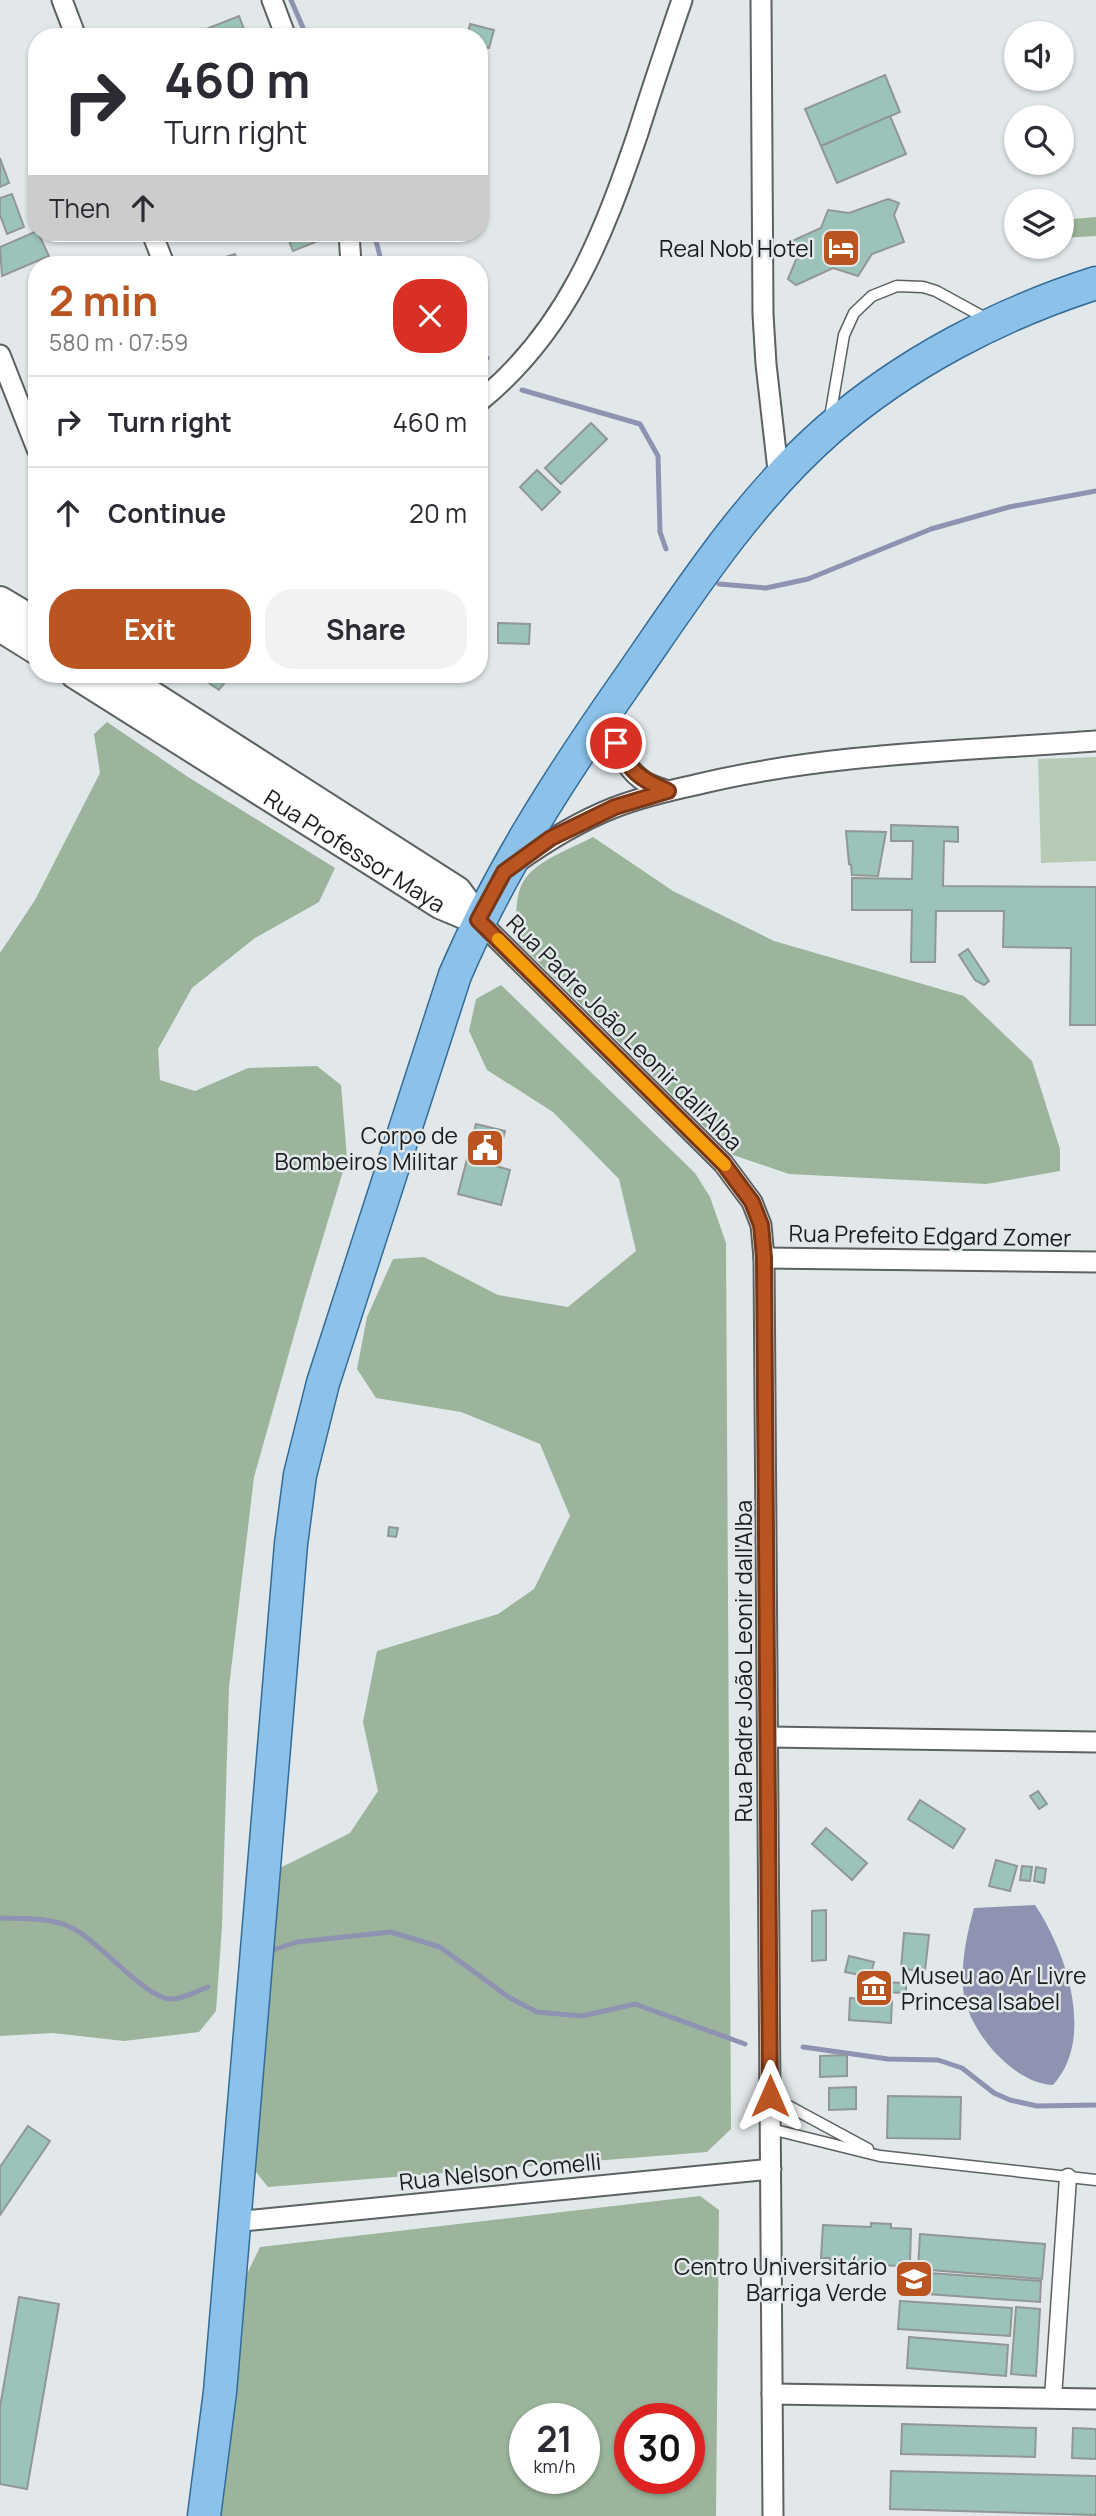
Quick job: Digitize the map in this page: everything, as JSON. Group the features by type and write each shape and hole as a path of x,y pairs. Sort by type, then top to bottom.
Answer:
{"main road":[{"path":"204,2516 220,2392 287,1584 300,1475 323,1383 438,1021 478,920 554,789 609,707 706,568 779,479 827,431 878,390 993,323 1096,283"},
{"path":"0,601 28,618"},
{"path":"0,627 28,644"},
{"name":"Rua Professor Maya","path":"89,683 440,904 478,920"},
{"name":"Rua Professor Maya","path":"132,683 457,891 478,920"}],"street":[{"path":"62,0 73,28"},
{"path":"272,0 283,28"},
{"path":"488,395 501,384 546,333 593,253 620,186 682,0"},
{"path":"761,0 763,314 779,479"},
{"path":"0,355 28,426"},
{"path":"609,707 616,743 626,762 641,779 668,791"},
{"path":"504,872 551,838 615,807 734,775 842,760 1096,741"},
{"name":"Rua Padre João Leonir dall'Alba","path":"478,920 723,1163 752,1202 761,1225 764,1258 773,2516"},
{"name":"Rua Prefeito Edgard Zomer","path":"764,1258 1096,1262"},
{"path":"768,1737 1096,1742"},
{"name":"Rua Nelson Comelli","path":"233,2222 771,2169"},
{"path":"1053,2398 1068,2177"},
{"path":"772,2394 1096,2399"}],"lane":[{"path":"827,431 844,335 854,313 872,296 897,286 923,287 936,291 993,323"},
{"path":"770,2096 880,2156"},
{"path":"771,2129 880,2156 1096,2180"}],"green space":[{"path":"1096,217 1096,236 1074,237 1074,219"},
{"path":"107,722 188,777 335,868 319,902 255,938 192,988 158,1049 160,1080 195,1091 248,1068 317,1066 341,1085 347,1158 254,1477 229,1687 222,1926 216,2011 199,2032 124,2041 53,2033 0,2036 0,953 35,900 100,773 94,734"},
{"path":"1096,757 1096,861 1041,863 1038,759"},
{"path":"593,837 673,891 774,941 964,996 1032,1061 1060,1149 1060,1171 986,1184 789,1174 733,1155 518,942 517,903 523,882 545,861"},
{"path":"501,985 695,1173 710,1197 726,1243 731,2129 707,2152 268,2187 252,2167 280,1868 350,1833 378,1791 363,1722 377,1651 498,1614 534,1589 570,1516 540,1444 461,1412 376,1398 357,1369 367,1317 393,1259 424,1257 498,1295 568,1307 636,1251 619,1179 553,1112 487,1070 469,1031 476,999"},
{"path":"700,2196 719,2210 716,2516 219,2516 245,2278 260,2247"}],"water":[{"path":"1035,1905 1057,1946 1072,1995 1073,2044 1066,2066 1053,2085 1022,2075 994,2051 973,2020 963,1988 965,1948 974,1908"}],"building":[{"path":"239,16 244,28 209,28"},
{"path":"470,24 486,28 469,28"},
{"path":"488,28 494,30 488,48"},
{"path":"885,75 900,112 821,146 805,109"},
{"path":"890,116 906,154 837,183 821,146"},
{"path":"0,158 9,183 0,187"},
{"path":"12,194 24,227 7,234 0,215 0,198"},
{"name":"Real Nob Hotel","path":"888,199 899,203 894,215 904,242 872,254 858,276 833,268 796,285 788,279 798,255 792,241 821,228 828,210 849,213"},
{"path":"28,235 28,242 42,242 49,256 28,256 28,265 2,276 0,247"},
{"path":"290,242 316,242 293,251"},
{"path":"591,423 607,439 561,484 545,468"},
{"path":"537,470 560,492 542,510 520,487"},
{"path":"498,623 530,624 529,644 498,643"},
{"path":"209,683 224,683 219,690"},
{"path":"891,825 958,827 958,842 944,841 943,886 1096,887 1096,1025 1070,1025 1071,948 1003,947 1004,911 936,911 935,962 911,962 912,910 852,910 852,878 912,879 913,841 891,841"},
{"path":"846,831 886,832 878,876 852,875"},
{"path":"968,949 989,981 984,985 975,980 959,955"},
{"name":"Corpo de Bombeiros Militar","path":"476,1124 505,1131 496,1166 510,1170 501,1205 458,1194"},
{"path":"389,1527 398,1528 396,1537 388,1536"},
{"path":"1038,1791 1047,1804 1039,1809 1030,1796"},
{"path":"920,1800 965,1829 953,1848 908,1819"},
{"path":"826,1828 867,1863 852,1880 812,1844"},
{"path":"996,1860 1017,1866 1010,1891 989,1886"},
{"path":"1022,1866 1032,1867 1030,1881 1020,1880"},
{"path":"1036,1867 1046,1869 1044,1883 1034,1881"},
{"path":"826,1910 826,1960 812,1961 812,1911"},
{"path":"904,1933 929,1935 925,1971 901,1969"},
{"path":"849,1956 874,1962 870,1977 845,1972"},
{"path":"877,1982 906,1983 906,1993 876,1992"},
{"path":"850,1998 892,2001 891,2023 849,2020"},
{"path":"847,2055 847,2076 820,2077 820,2056"},
{"path":"856,2087 856,2109 829,2110 829,2088"},
{"path":"888,2096 961,2097 960,2139 887,2138"},
{"path":"28,2126 50,2141 0,2215 0,2167"},
{"path":"871,2223 911,2229 910,2262 900,2261 900,2266 830,2263 830,2258 821,2258 823,2225 871,2227"},
{"path":"920,2234 1045,2244 1042,2279 918,2269"},
{"path":"915,2272 1041,2281 1040,2302 913,2293"},
{"path":"19,2297 59,2304 27,2489 0,2484 0,2407"},
{"path":"900,2301 1012,2308 1010,2336 898,2329"},
{"path":"1016,2307 1040,2309 1036,2376 1011,2374"},
{"path":"909,2337 1008,2345 1006,2376 907,2368"},
{"path":"902,2424 1036,2428 1035,2457 901,2454"},
{"path":"1073,2428 1096,2429 1096,2459 1072,2458"},
{"path":"891,2471 1096,2476 1096,2515 890,2509"}],"waterway":[{"path":"291,0 303,28"},
{"path":"376,242 380,256"},
{"path":"522,390 640,424 658,456 660,532 666,549"},
{"path":"719,584 766,588 808,579 931,529 1009,507 1096,491"},
{"path":"0,1918 45,1920 70,1927 161,1997 176,1999 208,1987"},
{"path":"267,1952 297,1942 391,1932 440,1947 510,1998 537,2012 582,2016 635,2004 745,2044"},
{"path":"803,2047 888,2059 938,2060 962,2068 994,2093 1010,2100 1037,2106 1096,2105"}],"slow traffic":[{"path":"498,939 725,1165"}],"place":[{"name":"Real Nob Hotel","path":"841,248"},
{"name":"Corpo de Bombeiros Militar","path":"485,1148"},
{"name":"Museu ao Ar Livre Princesa Isabel","path":"874,1988"},
{"name":"Centro Universitário Barriga Verde","path":"914,2279"}],"route":[{"path":"616,743 626,762 641,779 668,791 615,807 551,838 504,872 478,920 723,1163 752,1202 761,1225 764,1258 770,2096"}]}
